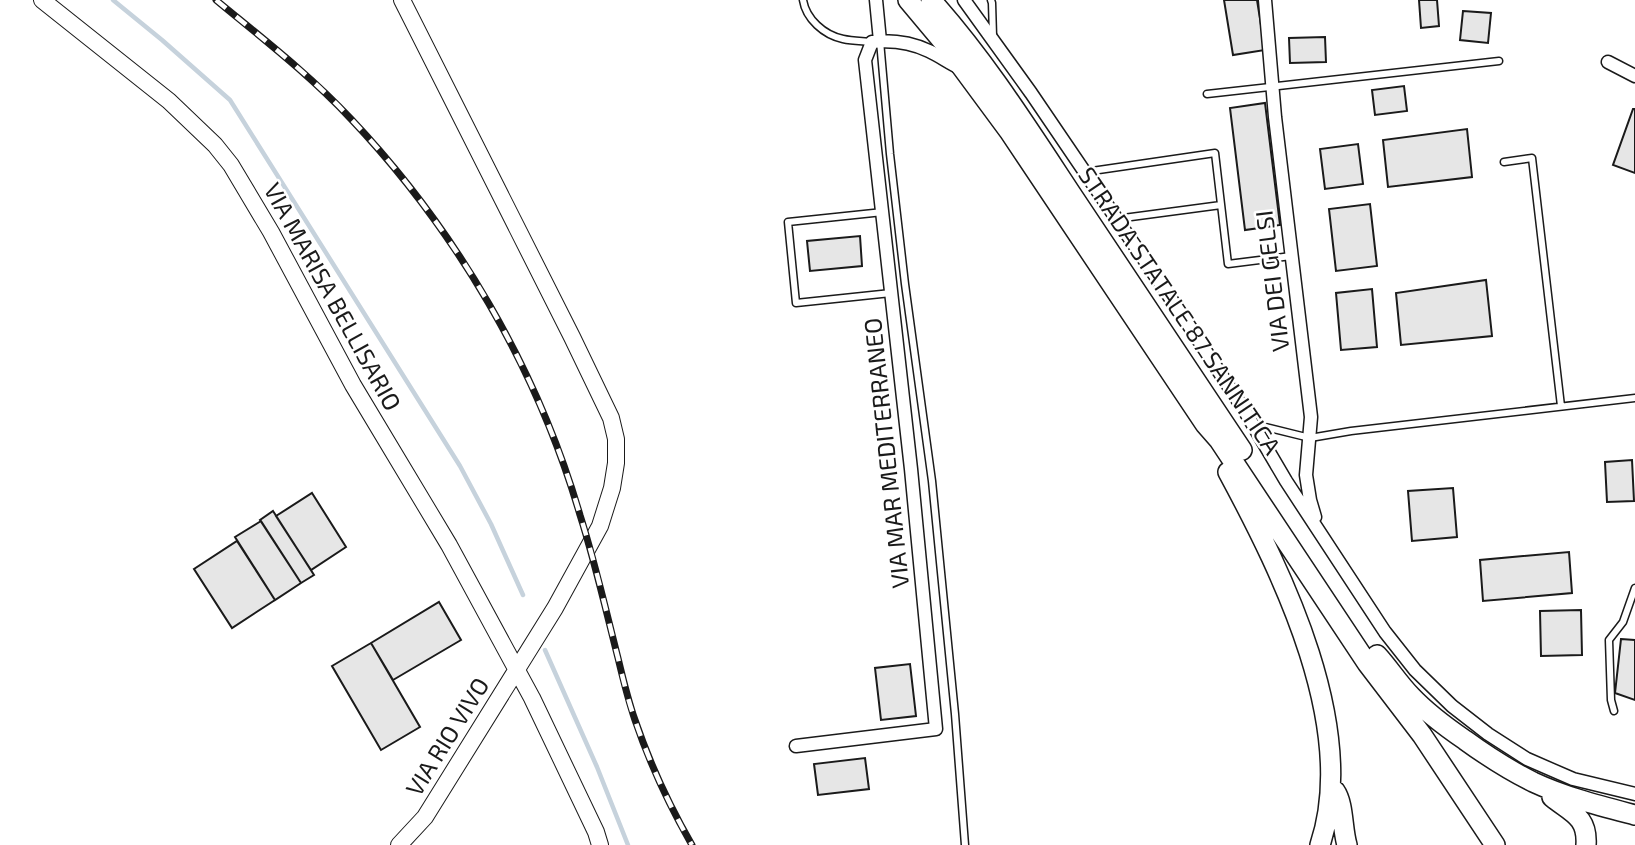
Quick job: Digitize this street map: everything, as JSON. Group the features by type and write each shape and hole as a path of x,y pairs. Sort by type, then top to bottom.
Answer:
{"highway":[{"name":"STRADA STATALE 87 SANNITICA","path":"908,0 1009,131 1205,424"},
{"name":"STRADA STATALE 87 SANNITICA","path":"931,0 996,83 1053,165 1377,655"},
{"path":"1205,424 1219,440 1367,663 1422,735 1495,845"},
{"path":"1205,424 1212,445 1267,549 1314,668 1331,765 1328,815 1320,845"},
{"path":"1377,655 1422,735"},
{"path":"1377,655 1411,696 1450,730 1504,766 1535,782 1635,815"},
{"path":"1535,782 1575,813 1582,822 1586,845"},
{"path":"1331,784 1340,798 1347,845"}],"street":[{"name":"VIA MARISA BELLISARIO","path":"42,0 169,101 215,145 231,165 271,232 353,385 449,545 516,670"},
{"path":"402,0 572,337 611,418 616,439 612,488 600,526 555,608 516,670"},
{"name":"VIA MAR MEDITERRANEO","path":"796,746 936,729 911,469 865,60 876,41 876,0"},
{"path":"964,0 1031,93 1214,363 1332,552 1385,632 1415,670 1452,706 1527,759 1573,779 1635,794"},
{"name":"VIA DEI GELSI","path":"1265,0 1272,87 1311,417 1306,475 1314,514 1332,552"},
{"path":"876,41 919,47 933,52 966,72"},
{"path":"1608,62 1635,76"},
{"name":"VIA RIO VIVO","path":"399,845 425,817 516,670 532,698 600,845"}],"lane":[{"path":"803,0 804,9 818,27 840,39 876,41 932,481 965,845"},
{"path":"990,0 993,41"},
{"path":"1207,94 1499,61"},
{"path":"1085,172 1215,153 1228,264 1291,256"},
{"path":"1504,162 1532,158 1561,406"},
{"path":"1116,219 1221,205"},
{"path":"883,212 788,222 796,303 892,293"},
{"path":"1252,424 1310,438 1635,398"},
{"path":"1614,711 1611,700 1609,640 1623,622 1635,588"}],"building":[{"path":"1224,0 1257,0 1265,50 1233,55"},
{"path":"1419,0 1437,0 1439,26 1421,28"},
{"path":"1463,11 1491,13 1488,43 1460,40"},
{"path":"1325,37 1326,62 1290,63 1289,38"},
{"path":"1404,86 1407,111 1375,115 1372,90"},
{"path":"1265,103 1280,225 1245,230 1230,108"},
{"path":"1635,109 1635,173 1613,165"},
{"path":"1467,129 1472,177 1388,187 1383,140"},
{"path":"1358,144 1363,184 1325,189 1320,149"},
{"path":"1370,204 1377,266 1336,271 1329,209"},
{"path":"860,236 862,266 810,271 807,241"},
{"path":"1486,280 1492,336 1401,345 1396,293"},
{"path":"1372,289 1377,347 1341,350 1336,293"},
{"path":"1632,460 1634,501 1607,502 1605,462"},
{"path":"1453,488 1457,537 1412,541 1408,491"},
{"path":"312,493 346,547 311,570 276,516"},
{"path":"273,511 314,575 301,583 260,520"},
{"path":"261,521 301,583 275,600 235,537"},
{"path":"237,541 275,600 232,628 194,569"},
{"path":"1569,552 1572,593 1483,601 1480,560"},
{"path":"439,602 461,640 393,680 371,643"},
{"path":"1581,610 1582,655 1541,656 1540,611"},
{"path":"1621,639 1635,640 1635,700 1615,693"},
{"path":"371,643 420,727 381,750 332,666"},
{"path":"910,664 916,716 881,720 875,668"},
{"path":"865,758 869,789 818,795 814,764"}],"waterway":[{"path":"113,0 230,100 460,466 491,524 523,595"},
{"path":"545,650 628,845"}],"railway":[{"path":"216,0 302,72 351,119 425,207 489,304 541,407 562,460 591,551 635,720 660,784 692,845"}]}
